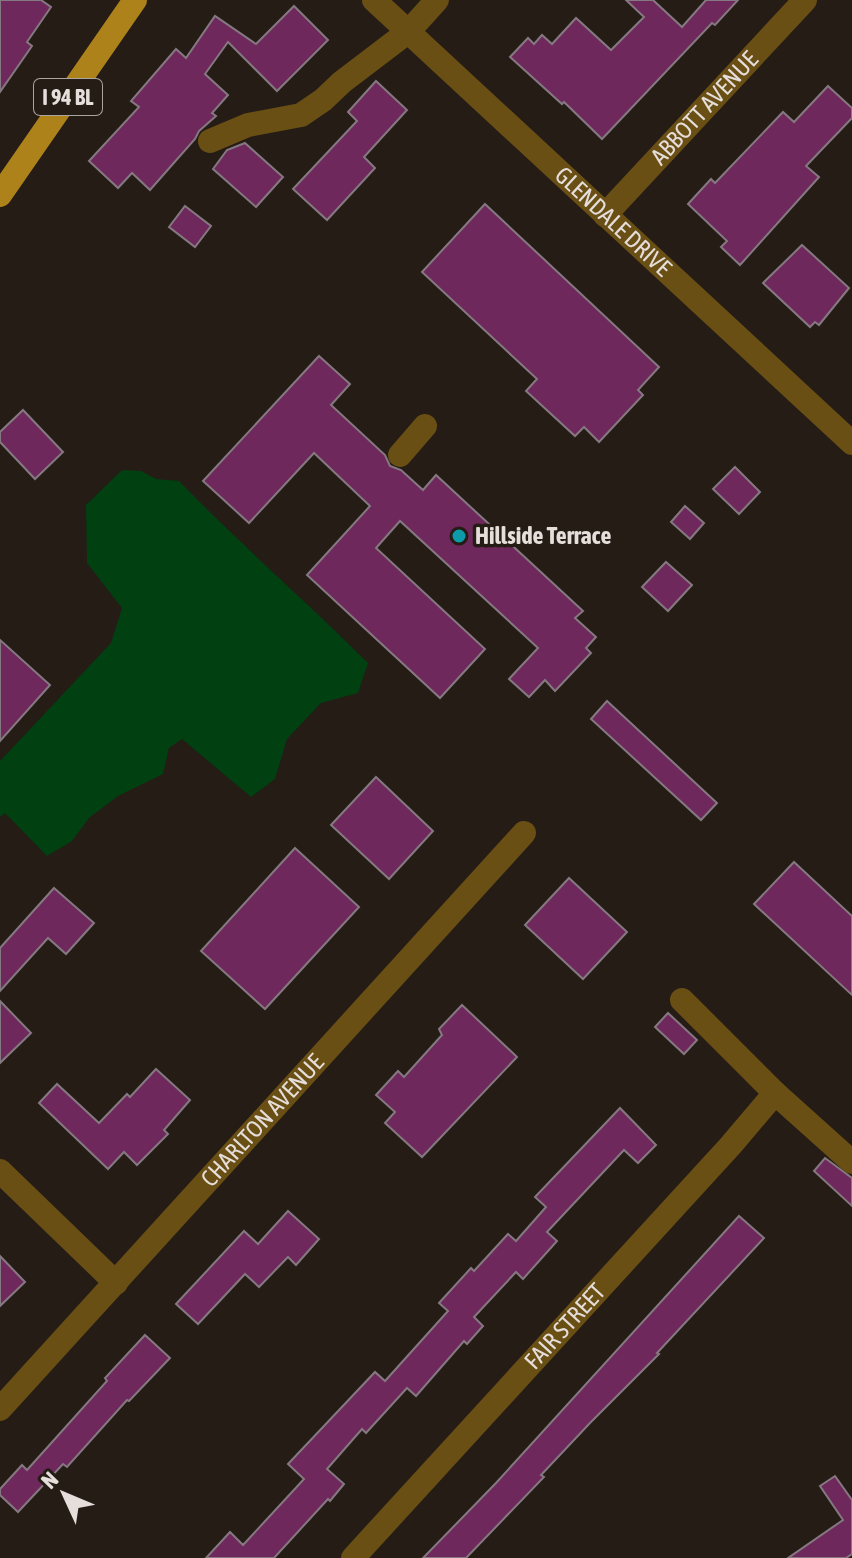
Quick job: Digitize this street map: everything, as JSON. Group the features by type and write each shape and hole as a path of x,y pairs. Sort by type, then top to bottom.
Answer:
{"main road":[{"name":"I 94 BL","path":"0,195 135,0"}],"street":[{"name":"GLENDALE DRIVE","path":"374,0 852,443"},
{"path":"210,141 248,125 301,115 409,31 437,0"},
{"name":"ABBOTT AVENUE","path":"605,215 805,0"},
{"path":"400,455 425,426"},
{"name":"CHARLTON AVENUE","path":"0,1409 524,833"},
{"path":"682,1000 775,1093 852,1162"},
{"name":"FAIR STREET","path":"353,1558 775,1093"},
{"path":"0,1171 116,1283"}],"green space":[{"path":"122,470 141,471 156,479 179,481 368,663 358,693 321,703 287,739 275,779 251,797 182,739 169,748 163,774 118,796 89,818 72,841 47,856 5,813 0,817 0,761 111,643 122,608 87,563 86,505"}],"building":[{"path":"0,0 41,0 51,7 27,42 32,46 0,92"},
{"path":"626,0 653,0 682,27 706,0 738,0 715,25 712,23 602,139 510,57 528,38 534,44 542,35 552,44 576,18 611,50 644,17"},
{"path":"294,6 328,40 277,91 228,42 205,74 228,95 212,113 216,116 199,131 150,190 132,173 118,188 89,161 139,107 131,101 176,49 186,58 215,16 256,44"},
{"path":"376,81 407,110 364,157 375,168 327,220 293,189 357,121 348,112"},
{"path":"828,86 852,108 852,118 806,166 819,177 740,265 721,247 727,241 688,204 711,179 715,183 783,112 794,122"},
{"path":"245,143 283,177 256,207 213,169 227,150"},
{"path":"485,204 659,367 638,390 643,395 599,442 584,427 575,436 526,391 537,379 422,272"},
{"path":"185,206 211,226 195,247 169,227"},
{"path":"802,245 849,288 819,325 815,322 810,327 763,283"},
{"name":"Hillside Terrace","path":"319,356 350,384 331,405 385,455 390,466 401,470 423,490 436,475 583,611 575,618 596,637 586,648 591,653 555,691 545,680 529,697 509,679 538,648 400,521 376,548 485,649 440,698 307,575 370,506 314,453 249,523 203,481"},
{"path":"23,410 63,452 35,479 0,442 0,432"},
{"path":"735,467 760,492 739,514 713,489"},
{"path":"685,506 704,523 690,539 671,522"},
{"path":"666,562 692,585 668,611 642,587"},
{"path":"0,640 50,685 0,741"},
{"path":"607,701 717,803 701,820 591,719"},
{"path":"376,777 433,831 389,879 331,825"},
{"path":"295,848 359,907 265,1009 201,951"},
{"path":"794,862 852,916 852,995 754,904"},
{"path":"569,878 627,932 583,979 525,925"},
{"path":"54,888 94,923 66,954 48,938 0,991 0,948"},
{"path":"0,1001 31,1033 0,1063"},
{"path":"462,1005 517,1057 422,1157 385,1123 395,1112 376,1095 398,1071 404,1077 442,1035 439,1029"},
{"path":"668,1013 697,1040 684,1054 655,1027"},
{"path":"156,1069 190,1100 164,1130 168,1134 137,1165 124,1152 108,1169 39,1103 57,1084 99,1123 127,1094 130,1097"},
{"path":"620,1108 656,1145 638,1163 624,1150 547,1232 557,1241 523,1279 516,1272 474,1317 483,1326 467,1344 464,1341 416,1396 407,1388 366,1433 362,1429 327,1469 344,1484 330,1501 328,1499 274,1558 206,1558 230,1532 243,1545 304,1479 288,1464 375,1372 385,1381 448,1311 439,1303 471,1268 474,1271 508,1234 516,1241 546,1207 535,1197"},
{"path":"825,1158 852,1178 852,1206 814,1171"},
{"path":"288,1211 319,1239 296,1265 288,1257 259,1287 245,1274 198,1324 176,1304 244,1231 258,1244"},
{"path":"739,1216 764,1238 659,1354 590,1423 541,1475 544,1477 466,1558 423,1558 496,1483"},
{"path":"0,1256 25,1282 0,1306"},
{"path":"145,1335 170,1358 127,1400 67,1467 63,1464 18,1512 0,1495 0,1489 22,1465 27,1470"},
{"path":"835,1476 852,1500 852,1554 846,1558 788,1558 843,1520 820,1486"}],"place":[{"name":"Hillside Terrace","path":"459,536"}]}
